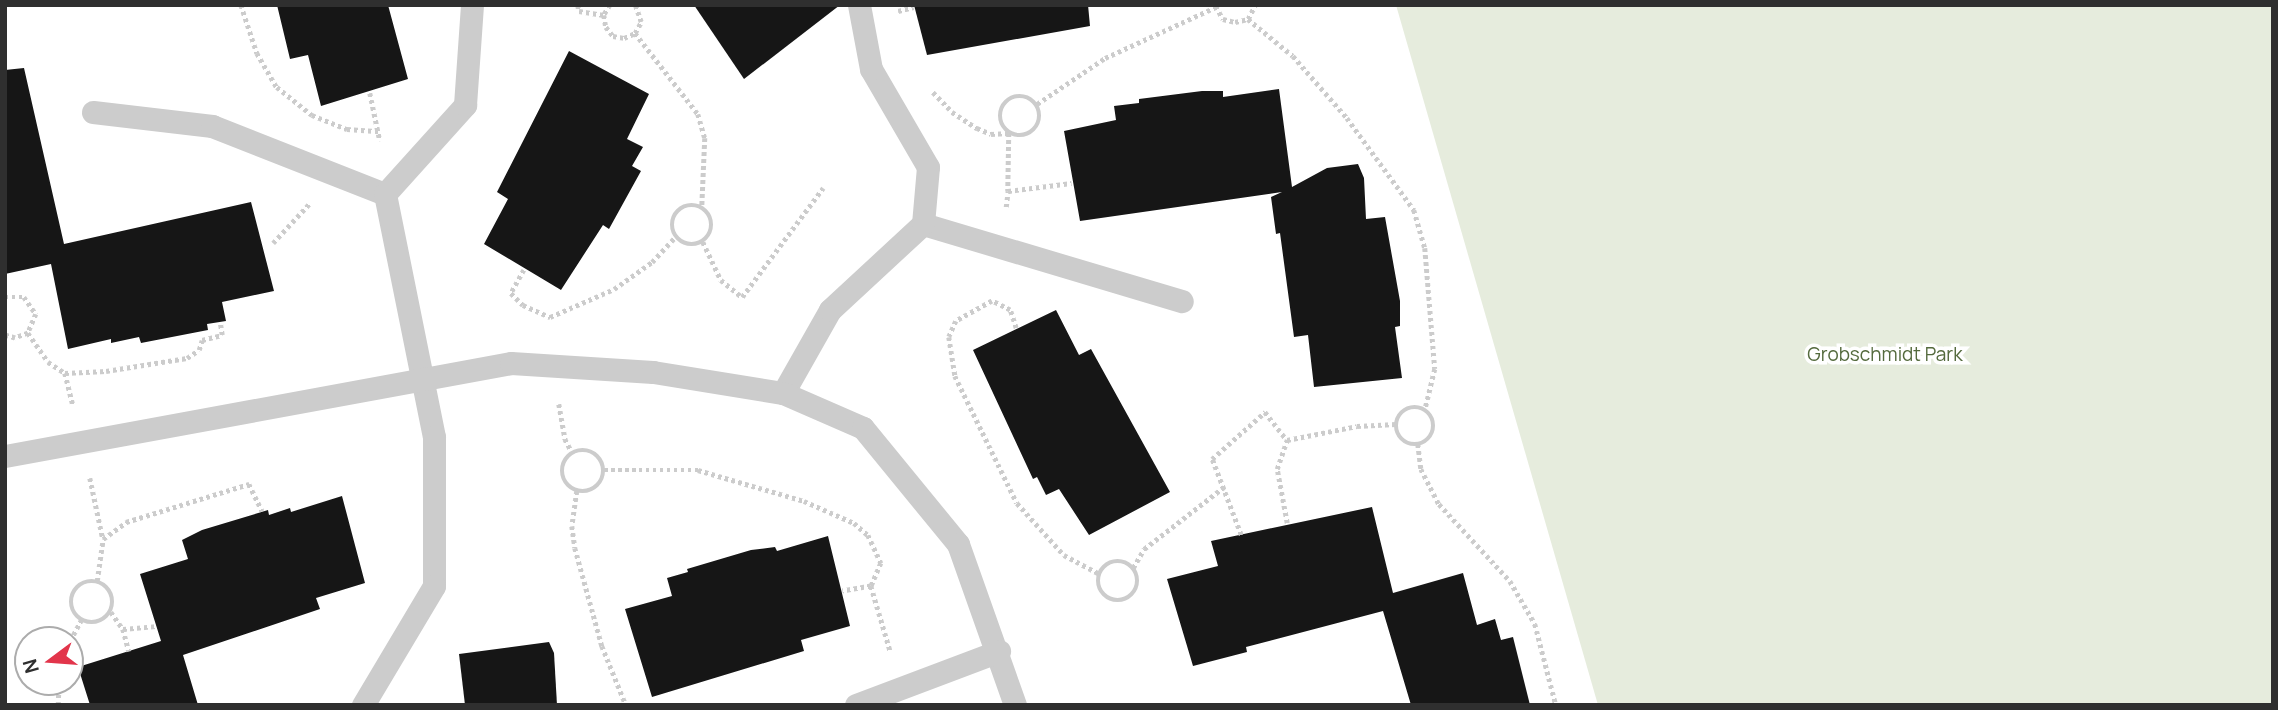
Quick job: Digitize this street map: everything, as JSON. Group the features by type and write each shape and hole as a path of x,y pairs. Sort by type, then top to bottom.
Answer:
{"lane":[{"path":"385,194 466,105 472,5"},
{"path":"783,393 830,310 923,224 928,167 871,69 859,5"},
{"path":"93,112 212,126 385,194"},
{"path":"363,705 434,586 434,436 385,194"},
{"path":"923,224 1182,301"},
{"path":"5,456 511,363 653,372 783,393 863,428 958,544 999,651 1015,705"},
{"path":"856,705 999,651"}],"path":[{"path":"241,5 257,53 277,87 312,115 346,129 379,131"},
{"path":"578,5 579,11 604,15"},
{"path":"604,15 610,5"},
{"path":"604,15 613,36 624,38 635,33 641,22 635,5"},
{"path":"1248,19 1255,5"},
{"path":"1037,104 1105,58 1216,6 1230,21 1248,19 1293,56 1347,118 1414,210 1425,248 1435,369 1425,410"},
{"path":"897,22 895,12 914,7"},
{"path":"635,33 698,114 705,138 702,208 712,225 703,242"},
{"path":"928,86 952,112 991,134 1009,133 1021,137 1033,132 1040,122 1037,104"},
{"path":"1037,104 1025,97 1006,103 1000,116 1009,133 1008,191 1071,183"},
{"path":"273,243 335,175"},
{"path":"703,242 720,280 742,296 823,188"},
{"path":"702,208 688,206 678,212 673,224 676,236 685,244 703,242"},
{"path":"524,270 511,293 523,305 550,317 614,289 652,262 676,236"},
{"path":"5,297 18,295 31,301 36,314 28,333 15,338 5,335"},
{"path":"1016,328 1010,310 992,301 956,321 949,337 955,376 1017,503 1064,555 1100,574"},
{"path":"28,333 48,362 65,373 106,371 187,358 200,350 202,340 222,335 220,322"},
{"path":"554,366 560,416 572,453 562,470 566,483 577,491 597,488 604,470"},
{"path":"1396,424 1406,409 1425,410 1433,419 1433,432 1418,444"},
{"path":"1241,535 1212,459 1265,412 1287,440"},
{"path":"1287,440 1357,426 1396,424"},
{"path":"1396,424 1402,439 1418,444"},
{"path":"1287,440 1277,469 1287,523"},
{"path":"83,441 103,539 97,581"},
{"path":"1418,444 1421,468 1439,504 1510,581 1535,624 1556,705"},
{"path":"572,453 593,453 604,470"},
{"path":"604,470 698,470 816,506 854,523 868,535 881,563 871,586 901,688"},
{"path":"103,539 126,522 249,484 262,512"},
{"path":"1100,574 1101,592 1111,600 1124,600 1137,587 1133,568 1144,549 1224,487"},
{"path":"577,491 572,526 575,548 603,646 626,705"},
{"path":"1100,574 1114,562 1133,568"},
{"path":"111,612 101,622 81,620 73,610 72,596 84,582 97,581 112,593 111,612 123,629 129,651"},
{"path":"842,592 871,586"},
{"path":"78,626 81,620"},
{"path":"123,629 156,626"}],"green space":[{"name":"Grobschmidt Park","path":"1396,5 2273,5 2273,705 1598,705"}],"building":[{"path":"277,5 388,5 408,79 321,106 308,55 290,59"},
{"path":"694,5 840,5 744,79"},
{"path":"914,5 1088,5 1090,26 927,55"},
{"path":"569,51 649,94 627,139 643,147 632,166 641,171 609,229 603,225 561,290 484,244 508,199 497,192"},
{"path":"24,68 64,244 251,202 274,291 222,302 226,321 207,324 208,330 141,343 139,337 111,343 111,339 68,349 51,264 5,274 5,70"},
{"path":"1279,89 1292,187 1327,168 1358,164 1364,178 1366,219 1385,217 1400,301 1400,326 1395,327 1402,378 1314,387 1308,335 1294,337 1280,233 1276,234 1271,197 1282,192 1080,221 1064,131 1116,120 1114,106 1139,103 1139,99 1202,91 1223,91 1223,97"},
{"path":"1056,310 1079,355 1091,349 1170,492 1089,535 1059,489 1046,495 1037,477 1033,479 973,350"},
{"path":"342,496 365,583 316,598 320,609 183,655 198,705 90,705 84,686 84,665 161,641 140,574 188,559 182,540 202,530 268,510 269,515 290,508 291,512"},
{"path":"1372,507 1393,593 1463,573 1477,625 1495,619 1501,640 1513,637 1530,705 1411,705 1383,611 1246,647 1247,652 1193,666 1167,579 1218,566 1211,541"},
{"path":"828,536 850,626 801,640 804,651 652,697 625,609 672,596 667,578 688,572 687,569 751,550 775,547 777,551"},
{"path":"549,642 554,653 557,705 465,705 459,654"}]}
